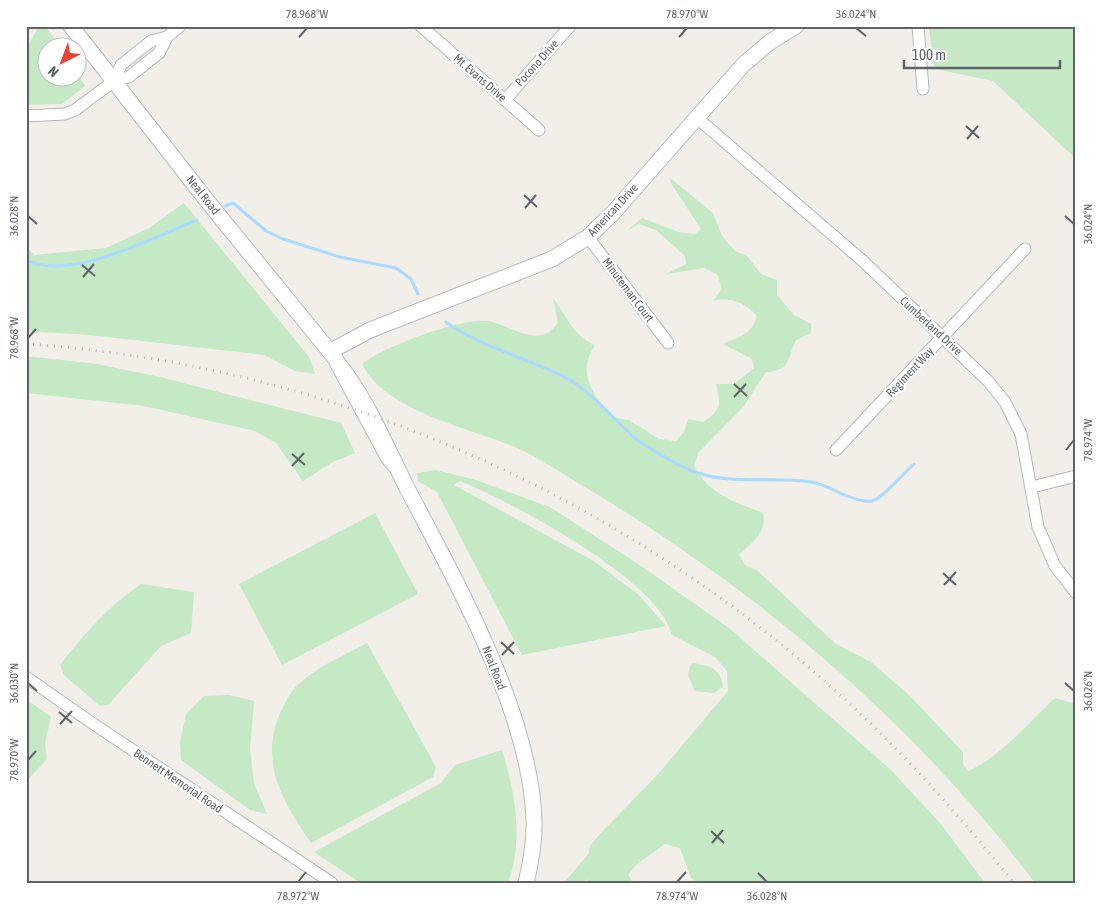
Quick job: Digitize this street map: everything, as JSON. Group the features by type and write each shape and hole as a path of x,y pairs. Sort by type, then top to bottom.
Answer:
{"street":[{"name":"Neal Road","path":"71,26 212,207 334,356 363,400 483,640 500,680 528,772 534,817 532,857 526,883"},
{"path":"26,116 65,114 75,110 114,81 129,77 159,53 166,37 180,26"},
{"name":"Mt. Evans Drive","path":"421,26 539,130"},
{"name":"Pocono Drive","path":"505,100 570,26"},
{"name":"American Drive","path":"334,356 370,330 552,259 588,237 613,213 696,117 755,54 796,26"},
{"path":"918,26 923,89"},
{"name":"Cumberland Drive","path":"696,117 864,262 988,381 1005,402 1021,434 1038,527 1046,548 1065,581 1076,593"},
{"name":"Minuteman Court","path":"588,237 668,343"},
{"name":"Regiment Way","path":"836,450 1025,249"},
{"path":"1032,487 1076,476"},
{"name":"Bennett Memorial Road","path":"26,677 102,730 332,883"}],"green space":[{"path":"39,26 45,26 54,38 38,38 38,88 82,88 62,104 26,105 26,49"},
{"path":"929,26 1076,26 1076,159 993,81 936,69 933,64"},
{"path":"669,177 713,213 722,236 735,251 747,256 761,274 777,280 777,295 794,315 811,324 811,333 796,340 784,366 774,371 766,372 744,406 699,452 694,465 707,483 723,496 763,513 764,520 761,532 739,555 745,565 758,571 836,644 871,662 908,694 963,752 963,764 968,771 980,765 1003,748 1055,698 1076,704 1076,883 1035,883 988,824 937,767 884,713 828,662 770,614 709,569 647,526 532,455 431,416 390,395 374,381 362,364 372,357 404,342 442,328 476,321 488,321 521,333 546,334 558,322 553,298 576,331 587,341 595,345 589,355 587,374 593,391 611,417 629,420 659,439 676,441 684,432 688,419 703,422 717,410 719,397 716,384 734,384 754,368 752,359 723,344 748,332 755,323 757,316 747,307 732,300 713,300 719,294 720,282 717,274 704,268 666,274 686,264 685,256 656,230 639,224 627,231 642,218 678,232 695,234 701,229 672,185"},
{"path":"184,203 309,357 315,374 295,371 264,355 90,335 26,331 26,246 34,255 106,248 149,228"},
{"path":"26,356 97,364 160,377 341,423 355,453 333,462 303,481 276,443 255,431 144,406 26,393"},
{"path":"436,470 476,480 550,507 638,564 729,628 890,769 940,823 985,883 697,883 691,878 680,848 665,844 636,865 628,875 633,883 586,883 588,878 584,883 564,883 589,853 590,846 599,835 659,773 728,691 727,671 715,657 672,635 661,613 641,591 581,545 513,506 460,481 454,485 592,560 638,594 666,626 522,655 437,492 418,481 417,473"},
{"path":"375,513 418,594 282,665 239,584"},
{"path":"141,584 194,592 191,633 161,646 108,705 100,706 64,675 60,665 98,621"},
{"path":"367,643 436,767 433,777 311,843 291,812 277,781 272,749 274,731 282,709 297,685 324,665"},
{"path":"694,663 714,669 720,676 723,687 714,693 695,691 688,675 690,665"},
{"path":"229,695 254,701 250,749 254,783 267,814 250,810 181,760 180,743 186,714 204,696"},
{"path":"26,699 51,717 45,743 47,759 26,782"},
{"path":"502,750 514,799 517,833 516,850 508,883 361,883 314,852 441,783 455,765"}],"waterway":[{"path":"225,206 233,203 266,231 283,239 340,257 396,268 411,279 418,294"},
{"path":"26,260 44,265 65,265 88,261 136,246 197,220"},
{"path":"446,322 476,340 542,366 573,382 606,409 640,442 675,463 698,473 726,479 797,480 811,482 853,498 872,501 882,496 914,464"}],"railway":[{"path":"26,344 135,356 242,377 347,407 450,446 549,492 644,546 734,608 819,676 871,724 921,775 1014,883"}]}
